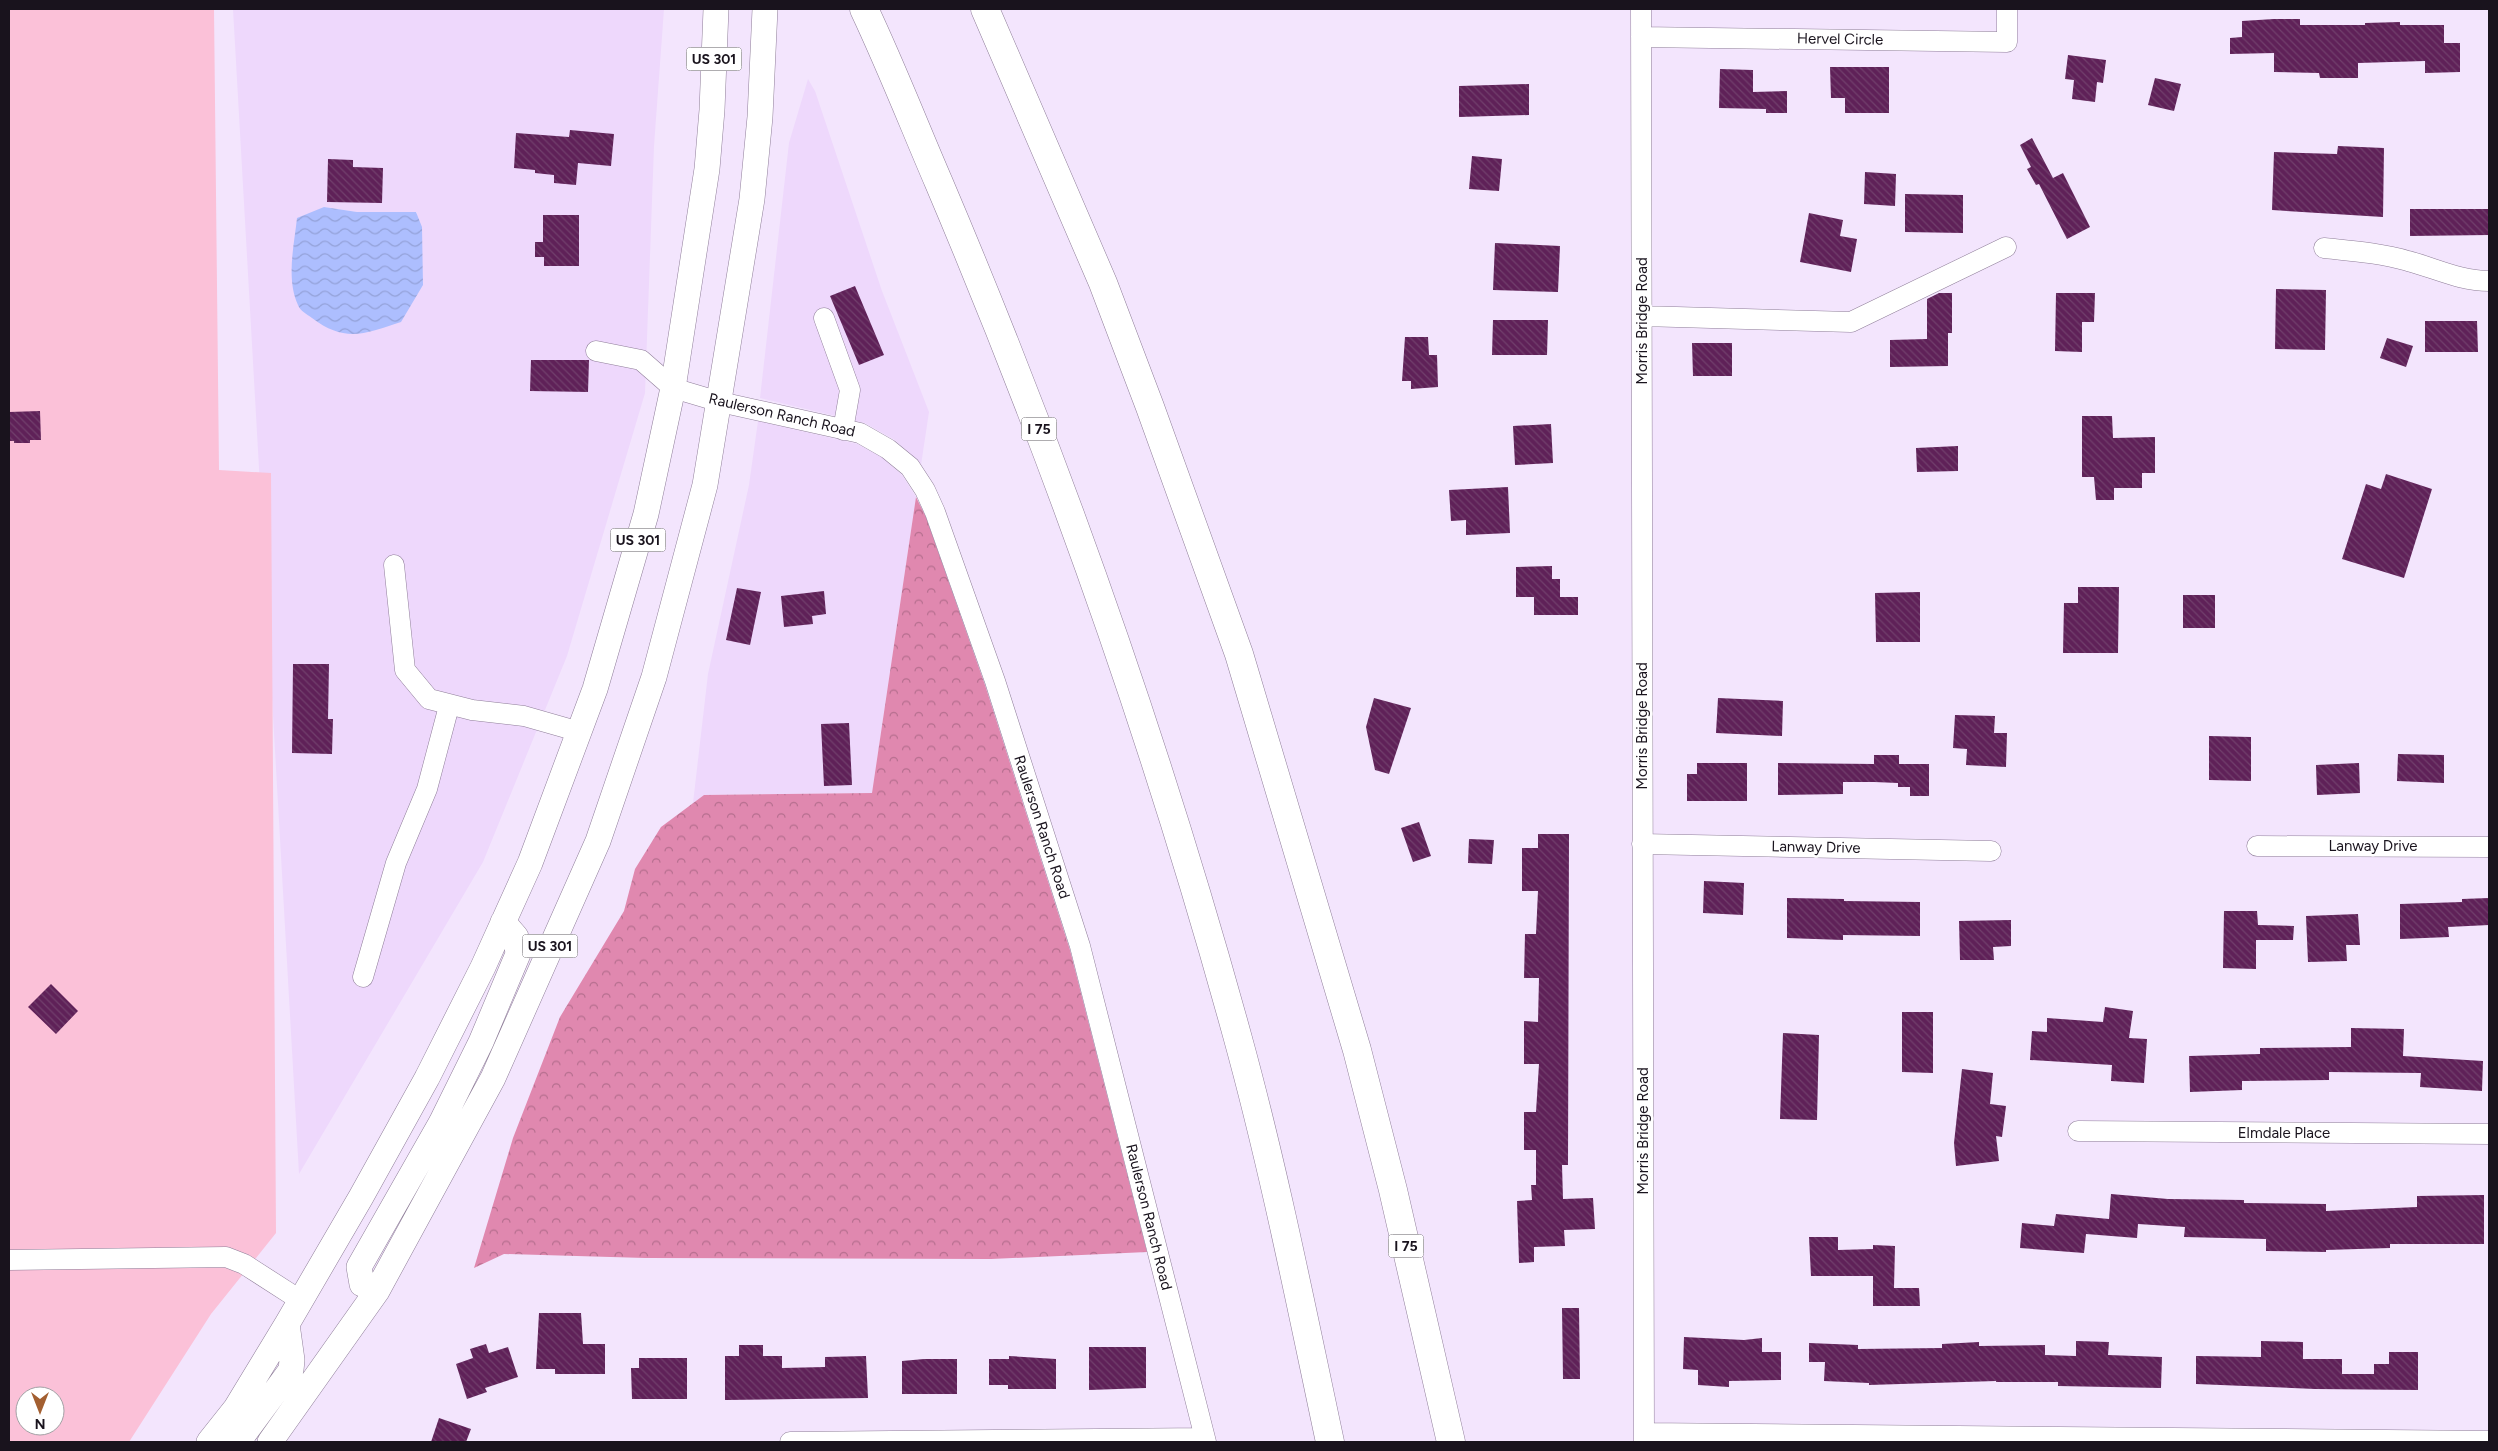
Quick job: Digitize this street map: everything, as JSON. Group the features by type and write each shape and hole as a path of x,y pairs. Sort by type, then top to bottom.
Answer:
{"highway":[{"name":"I 75","path":"864,9 996,318 1072,513 1136,702 1186,860 1238,1037 1282,1214 1330,1442"},
{"name":"I 75","path":"985,9 1102,283 1150,406 1239,654 1357,1050 1393,1190 1450,1442"}],"main road":[{"name":"US 301","path":"209,1442 236,1408 287,1324 361,1198 428,1078 530,863 595,690 646,514 673,388 707,169 712,110 716,9"},
{"name":"US 301","path":"270,1442 377,1290 493,1078 598,841 654,677 705,485 752,199 760,117 765,9"},
{"path":"377,1290 362,1284 359,1267 441,1123 481,1042 518,954 516,937 503,922"},
{"path":"238,1442 291,1370 292,1360 287,1324"}],"street":[{"name":"Morris Bridge Road","path":"1641,9 1644,1437"},
{"name":"Hervel Circle","path":"1641,37 2006,42 2008,9"},
{"path":"1642,316 1852,322 2006,248"},
{"path":"2324,248 2372,252 2468,280 2489,281"},
{"path":"824,318 850,390 843,430"},
{"path":"596,351 641,360 673,388"},
{"name":"Raulerson Ranch Road","path":"673,388 720,402 868,437 888,449 910,467 932,504 995,681 1080,946 1206,1440"},
{"path":"394,565 405,670 429,699 449,706 524,716 580,732"},
{"path":"362,977 396,863 427,789 449,706"},
{"name":"Lanway Drive","path":"1642,844 1991,850"},
{"name":"Lanway Drive","path":"2257,846 2489,847"},
{"name":"Elmdale Place","path":"2078,1132 2489,1134"},
{"path":"9,1260 226,1257 244,1264 300,1300"},
{"path":"1644,1437 2489,1441"},
{"path":"790,1442 1206,1440"}],"shaded area":[{"path":"9,9 214,9 219,470 271,473 276,1233 211,1314 129,1442 9,1442"},
{"path":"233,9 664,9 654,146 645,393 567,656 483,862 299,1174","holes":["324,207 357,212 417,212 401,322"]},
{"path":"808,79 815,91 882,291 929,412 921,465 895,440 865,423 760,398 789,143"},
{"path":"758,421 857,444 883,458 902,475 916,497 872,793 704,795 693,803 708,674 749,485"}],"green space":[{"path":"916,497 926,517 985,685 1070,950 1147,1252 991,1259 645,1258 504,1254 474,1268 513,1138 560,1017 624,911 635,869 661,827 704,795 872,793"}],"water":[{"path":"324,207 357,212 416,212 422,227 423,285 401,322 366,333 345,333 324,326 299,307 292,284 297,218"}],"building":[{"path":"2300,19 2300,25 2365,25 2365,23 2400,22 2400,25 2444,25 2444,43 2460,43 2460,72 2425,73 2425,61 2358,63 2358,78 2320,78 2319,73 2274,72 2274,53 2230,54 2230,38 2242,37 2242,21"},
{"path":"2068,55 2106,60 2103,83 2097,82 2095,102 2072,99 2074,80 2065,79"},
{"path":"1830,67 1889,67 1889,113 1845,113 1845,98 1831,98"},
{"path":"1720,69 1753,70 1753,92 1787,91 1787,113 1766,113 1766,109 1719,108"},
{"path":"2155,78 2181,84 2174,111 2148,105"},
{"path":"1529,84 1529,115 1459,117 1459,86"},
{"path":"570,130 614,134 611,166 578,163 576,185 554,183 554,175 535,173 535,170 514,168 516,133 569,137"},
{"path":"2032,138 2053,178 2063,173 2090,227 2067,239 2039,184 2036,185 2027,169 2031,167 2020,145"},
{"path":"2338,146 2384,148 2383,217 2272,210 2274,152 2337,154"},
{"path":"1472,156 1502,159 1499,191 1469,189"},
{"path":"328,159 353,160 353,167 383,168 382,203 327,202"},
{"path":"1865,172 1896,174 1895,206 1864,204"},
{"path":"1905,194 1963,195 1963,233 1905,232"},
{"path":"2410,209 2489,209 2489,235 2410,236"},
{"path":"1809,213 1843,220 1840,236 1857,239 1851,272 1800,262"},
{"path":"543,215 579,215 579,266 544,266 544,257 535,257 535,242 543,242"},
{"path":"1495,243 1560,246 1558,292 1493,290"},
{"path":"855,286 884,355 859,365 830,296"},
{"path":"2276,289 2326,290 2325,350 2275,349"},
{"path":"1939,293 1952,293 1952,333 1948,333 1948,366 1890,367 1890,340 1927,339 1927,299"},
{"path":"2056,293 2095,293 2094,322 2082,322 2082,352 2055,351"},
{"path":"1493,320 1548,320 1547,355 1492,355"},
{"path":"2425,321 2477,321 2478,352 2425,352"},
{"path":"1405,337 1428,337 1429,355 1437,355 1438,387 1411,389 1411,381 1402,381"},
{"path":"2387,338 2413,346 2406,367 2380,358"},
{"path":"1692,343 1732,343 1732,376 1693,376"},
{"path":"531,360 589,360 588,392 530,391"},
{"path":"40,411 41,440 30,440 30,443 14,443 14,441 9,441 9,412"},
{"path":"2082,416 2112,416 2113,438 2155,437 2155,473 2142,473 2142,488 2114,488 2114,500 2096,500 2094,477 2082,477"},
{"path":"1551,424 1553,463 1515,465 1513,426"},
{"path":"1958,446 1958,471 1917,472 1916,448"},
{"path":"2386,474 2432,489 2404,578 2342,559 2366,484 2381,489"},
{"path":"1508,487 1510,533 1466,535 1466,520 1451,521 1449,490"},
{"path":"1552,566 1552,579 1560,579 1560,597 1578,597 1578,615 1534,615 1534,597 1516,597 1516,567"},
{"path":"2078,587 2119,587 2118,653 2063,653 2064,603 2078,603"},
{"path":"737,588 761,592 750,645 726,640"},
{"path":"824,591 826,614 812,616 813,624 784,627 781,596"},
{"path":"1920,592 1920,642 1876,642 1875,593"},
{"path":"2183,595 2215,595 2215,628 2183,628"},
{"path":"293,664 329,664 328,719 333,719 332,754 292,753"},
{"path":"1374,698 1411,708 1389,774 1375,770 1366,727"},
{"path":"1718,698 1783,701 1782,736 1716,733"},
{"path":"1955,715 1995,716 1994,733 2007,733 2006,767 1966,765 1967,749 1953,748"},
{"path":"849,723 852,785 824,786 821,724"},
{"path":"2209,736 2251,737 2251,781 2209,780"},
{"path":"2398,754 2444,755 2444,783 2397,781"},
{"path":"1874,755 1899,755 1899,764 1929,764 1929,796 1910,796 1910,787 1898,787 1898,783 1874,782 1843,782 1843,794 1778,795 1778,763 1874,764"},
{"path":"1697,763 1747,763 1747,801 1687,801 1687,774 1697,774"},
{"path":"2359,763 2360,793 2317,795 2316,765"},
{"path":"1419,822 1431,856 1413,862 1401,828"},
{"path":"1538,834 1569,834 1568,1165 1562,1165 1563,1199 1593,1198 1595,1229 1564,1230 1565,1246 1534,1247 1534,1262 1519,1263 1517,1201 1532,1200 1531,1185 1536,1185 1536,1150 1524,1150 1524,1112 1536,1112 1539,1064 1524,1064 1524,1021 1538,1022 1539,978 1524,978 1525,934 1536,934 1538,891 1522,891 1522,848 1538,848"},
{"path":"1469,839 1494,840 1492,864 1468,863"},
{"path":"1704,881 1744,883 1743,915 1703,913"},
{"path":"1787,898 1920,902 1920,936 1843,935 1843,940 1787,938"},
{"path":"2489,898 2489,925 2448,927 2449,937 2400,939 2400,904 2462,902 2462,899"},
{"path":"2224,911 2257,911 2258,925 2294,926 2293,940 2256,940 2256,969 2223,968"},
{"path":"2358,914 2360,945 2346,945 2347,961 2308,962 2306,916"},
{"path":"2011,920 2011,946 1993,947 1994,960 1960,960 1959,921"},
{"path":"51,984 78,1011 56,1034 28,1007"},
{"path":"2105,1007 2133,1011 2129,1038 2147,1039 2144,1083 2111,1081 2112,1065 2030,1060 2032,1031 2047,1032 2047,1018 2103,1022"},
{"path":"1902,1012 1933,1012 1933,1073 1902,1072"},
{"path":"2351,1028 2404,1029 2403,1056 2483,1061 2482,1091 2420,1087 2421,1073 2329,1072 2329,1080 2242,1081 2242,1090 2190,1092 2189,1056 2260,1054 2260,1048 2351,1047"},
{"path":"1783,1033 1819,1035 1817,1120 1780,1119"},
{"path":"1962,1069 1993,1073 1990,1104 2006,1106 2002,1137 1996,1136 1999,1161 1956,1166 1954,1143"},
{"path":"2111,1194 2168,1199 2244,1200 2244,1203 2326,1204 2326,1211 2417,1207 2417,1196 2484,1195 2484,1244 2390,1244 2390,1248 2326,1250 2326,1252 2266,1251 2266,1239 2184,1237 2185,1227 2138,1224 2137,1238 2086,1234 2084,1253 2020,1248 2022,1223 2054,1226 2056,1214 2109,1219"},
{"path":"1809,1237 1838,1237 1838,1250 1873,1249 1873,1245 1895,1246 1894,1288 1919,1288 1920,1306 1873,1306 1873,1276 1811,1276"},
{"path":"1562,1308 1579,1308 1580,1379 1563,1379"},
{"path":"539,1313 581,1313 583,1344 605,1344 605,1374 555,1374 555,1369 536,1369"},
{"path":"1684,1337 1744,1340 1762,1338 1762,1352 1781,1352 1781,1380 1729,1381 1729,1387 1698,1385 1698,1370 1683,1369"},
{"path":"2076,1341 2109,1342 2108,1355 2162,1357 2161,1388 2058,1386 2058,1382 1996,1381 1869,1385 1869,1383 1824,1381 1825,1362 1809,1362 1809,1343 1858,1345 1858,1349 1942,1348 1942,1344 1979,1342 1979,1346 2045,1345 2045,1355 2076,1356"},
{"path":"2261,1341 2303,1342 2303,1359 2342,1359 2342,1374 2374,1374 2374,1364 2389,1364 2389,1352 2418,1352 2418,1390 2315,1389 2196,1384 2196,1356 2261,1357"},
{"path":"486,1344 489,1353 508,1347 518,1377 485,1388 487,1392 467,1399 456,1364 473,1358 470,1349"},
{"path":"739,1345 763,1345 763,1356 782,1356 782,1368 825,1367 825,1357 866,1356 868,1398 725,1400 725,1356 739,1356"},
{"path":"1089,1347 1146,1347 1146,1388 1089,1390"},
{"path":"1009,1356 1056,1359 1056,1389 1008,1389 1008,1385 989,1385 989,1359 1009,1359"},
{"path":"639,1358 687,1358 687,1399 632,1399 631,1368 639,1368"},
{"path":"957,1359 957,1394 902,1394 902,1361"},
{"path":"439,1418 471,1429 466,1442 431,1442"}]}
